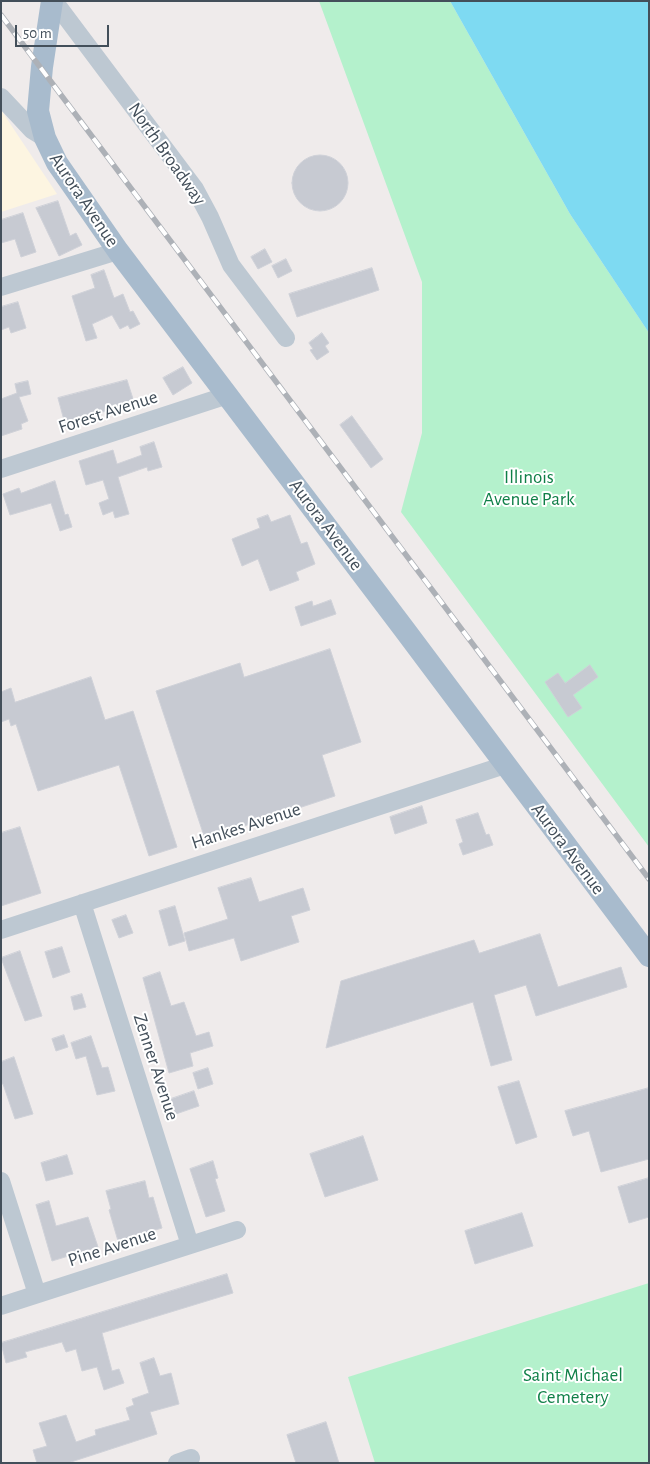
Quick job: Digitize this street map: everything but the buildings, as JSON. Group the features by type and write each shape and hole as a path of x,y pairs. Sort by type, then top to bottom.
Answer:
{"main road":[{"name":"North Broadway","path":"45,138 38,112 39,91 53,1"},
{"name":"Aurora Avenue","path":"45,138 57,163 118,251 649,956"}],"street":[{"name":"North Broadway","path":"53,1 195,189 210,217 231,265 286,338"},
{"name":"Aurora Avenue","path":"1,97 32,130 45,138"},
{"path":"1,287 118,251"},
{"name":"Forest Avenue","path":"1,469 228,395"},
{"name":"Hankes Avenue","path":"1,930 505,766"},
{"name":"Zenner Avenue","path":"82,903 190,1245"},
{"path":"1,1181 37,1294"},
{"name":"Pine Avenue","path":"1,1306 237,1230"}],"shaded area":[{"path":"1,110 57,194 1,212"}],"green space":[{"name":"Illinois Avenue Park","path":"319,1 450,1 570,214 649,333 649,847 401,512 422,433 422,282"},
{"name":"Saint Michael Cemetery","path":"649,1283 649,1463 375,1463 348,1377"}],"water":[{"path":"450,1 649,1 649,333 570,214"}],"railway":[{"path":"1,15 649,879"}]}
